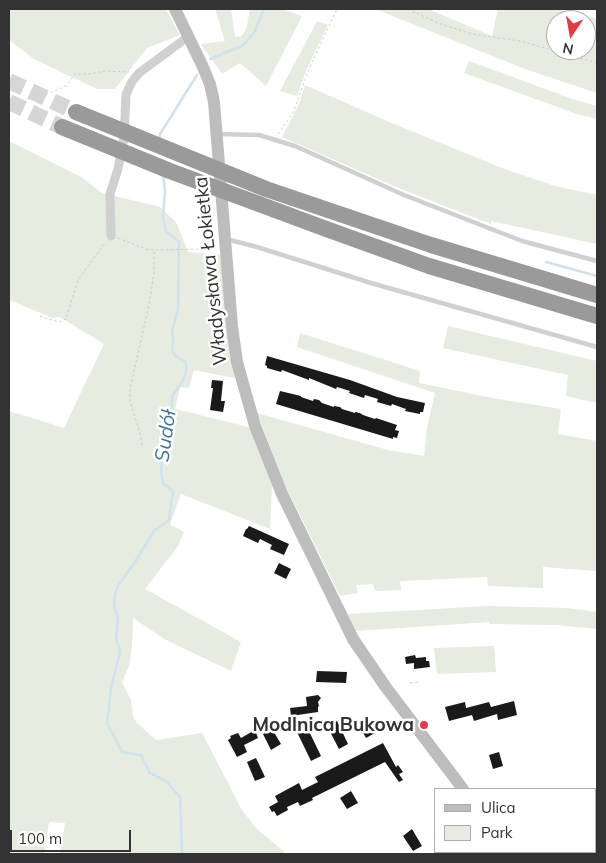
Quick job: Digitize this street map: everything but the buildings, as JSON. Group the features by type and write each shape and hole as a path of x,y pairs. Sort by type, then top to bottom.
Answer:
{"highway":[{"path":"76,112 266,189 431,245 597,295"},
{"path":"62,126 108,146 268,208 429,266 597,316"}],"street":[{"name":"Władysława Łokietka","path":"175,9 210,84 214,102 232,326 237,362 255,426 282,494 353,639 461,788"},
{"path":"111,236 110,194 118,169 124,138 126,95 139,73 189,36"}],"lane":[{"path":"217,134 259,135 296,146 404,195 522,241 597,261"},
{"path":"225,240 257,247 371,283 597,347"}],"path":[{"path":"275,139 293,113 309,69 337,9"},
{"path":"408,9 438,23 472,34 520,41 597,63"},
{"path":"9,104 22,104 33,95 50,93 66,86 74,74 106,71 139,73"},
{"path":"40,316 59,322 66,319 78,280 111,236 154,250 201,249 225,240"},
{"path":"142,445 130,401 130,389 149,305 154,272 154,250"},
{"path":"410,683 419,682"}],"green space":[{"path":"9,9 166,9 180,35 147,48 115,89 97,89 34,59 9,40"},
{"path":"215,9 231,9 235,36 240,37 246,30 250,9 282,9 302,16 266,86 240,63 222,74 201,44 225,41"},
{"path":"375,9 428,9 492,36 498,9 562,10 546,10 546,60 596,60 597,19 597,93 525,69"},
{"path":"317,21 328,25 307,69 297,96 280,91"},
{"path":"469,61 575,100 597,106 597,119 577,114 464,73"},
{"path":"305,85 507,170 555,186 597,195 597,244 491,221 491,224 396,187 282,137 299,104"},
{"path":"9,141 81,177 102,193 160,207 176,222 188,252 220,255 235,378 194,370 189,388 180,387 175,409 249,427 272,485 270,529 181,494 170,525 184,532 178,546 145,589 241,642 231,671 166,640 133,618 129,666 122,682 131,700 133,717 156,740 202,733 242,810 256,828 287,854 60,854 65,823 49,822 44,854 9,854 9,411 64,428 104,344 60,317 53,318 9,300"},
{"path":"448,326 597,361 597,403 566,396 568,375 443,348"},
{"path":"300,333 420,371 419,383 492,398 561,409 558,434 597,441 597,571 543,567 543,588 488,586 487,577 400,581 401,590 375,591 373,584 356,585 358,593 340,596 284,483 257,413 388,450 424,456 427,427 435,393 297,347"},
{"path":"487,606 568,608 597,612 597,629 555,625 489,624 489,622 355,631 348,614"},
{"path":"494,646 496,672 437,674 434,648"}],"waterway":[{"name":"Sudół","path":"210,59 242,46 254,33 264,9"},
{"name":"Sudół","path":"159,140 160,134 197,75"},
{"name":"Sudół","path":"163,174 165,191 163,218 166,231 179,242 178,309 172,331 172,349 175,356 186,362 186,372 181,384 172,396 172,405 162,435 161,471 163,483 173,491 169,520 154,531 119,584 115,594 114,608 118,617 116,638 120,652 111,688 107,723 122,752 141,755 150,773 166,781 180,797 182,854"},
{"path":"546,262 597,276"}],"tunnel":[{"path":"9,81 76,112"},
{"path":"9,102 62,127"}],"place":[{"name":"Modlnica Bukowa","path":"424,725"}]}
